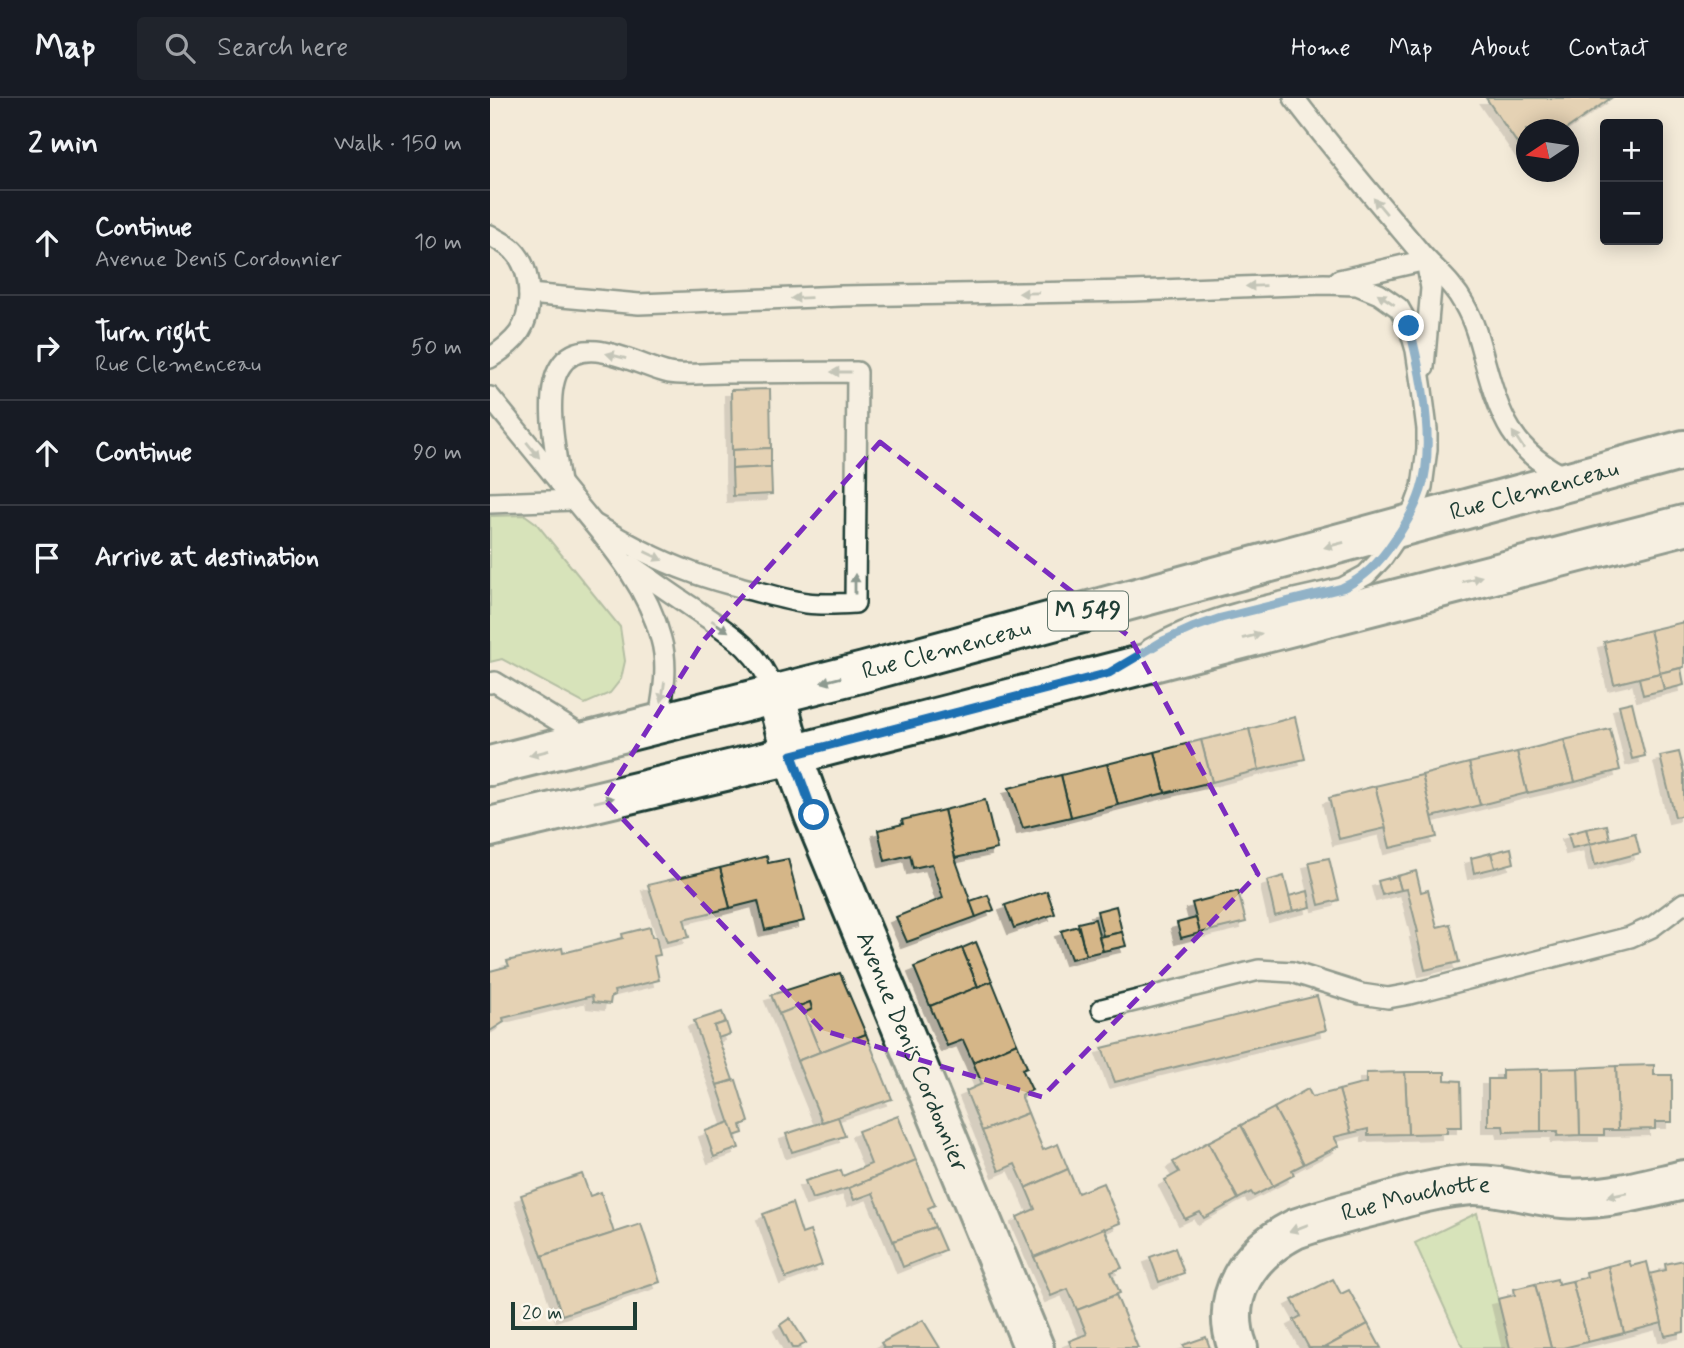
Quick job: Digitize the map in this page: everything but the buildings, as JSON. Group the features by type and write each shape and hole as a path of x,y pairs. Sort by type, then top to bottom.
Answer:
{"main road":[{"name":"Rue Clemenceau","path":"490,766 864,672 1684,450"},
{"name":"M 549","path":"490,827 792,755 1684,525"},
{"name":"Avenue Denis Cordonnier","path":"775,694 792,755 814,815 1034,1348"},
{"name":"Rue Mouchotte","path":"1238,1348 1233,1308 1236,1291 1245,1270 1265,1247 1296,1228 1450,1187 1490,1185 1560,1198 1583,1199 1612,1196 1684,1180"}],"lane":[{"path":"1294,98 1340,158 1426,260 1454,287 1474,326 1494,395 1507,424 1523,449 1549,469 1571,480"},
{"path":"490,235 514,251 527,276 529,294 520,331 505,349 490,358"},
{"path":"1324,284 1426,260"},
{"path":"1422,390 1431,288 1426,260"},
{"path":"529,294 639,304 1324,284 1357,285 1379,293 1399,308 1409,326 1416,350 1427,429 1425,466 1422,487 1415,506 1383,557 1354,583 1192,628 1163,641 1109,673"},
{"path":"560,483 553,430 552,396 560,366 570,356 579,352 615,354 670,373 856,372 855,603 808,603 783,599 720,581 657,557 594,524"},
{"path":"490,397 623,560 642,592 662,642 666,679 658,724"},
{"path":"490,503 574,500"},
{"path":"623,560 738,638 769,676 775,694"},
{"path":"490,683 495,682 590,741"},
{"path":"1102,1009 1259,970 1292,972 1361,994 1388,998 1630,937 1652,927 1684,903"}],"highlighted area":[{"path":"880,442 1130,637 1258,874 1042,1097 822,1030 604,799 703,641"}],"green space":[{"path":"525,515 536,523 620,627 625,661 621,679 610,693 585,704 502,659 490,662 490,516"},
{"path":"1477,1213 1510,1348 1463,1348 1415,1243"}],"route":[{"path":"814,815 792,755 1109,673 1163,641 1192,628 1221,618 1342,588 1366,575 1383,557 1404,526 1422,487 1427,429 1416,350 1409,326"}]}
